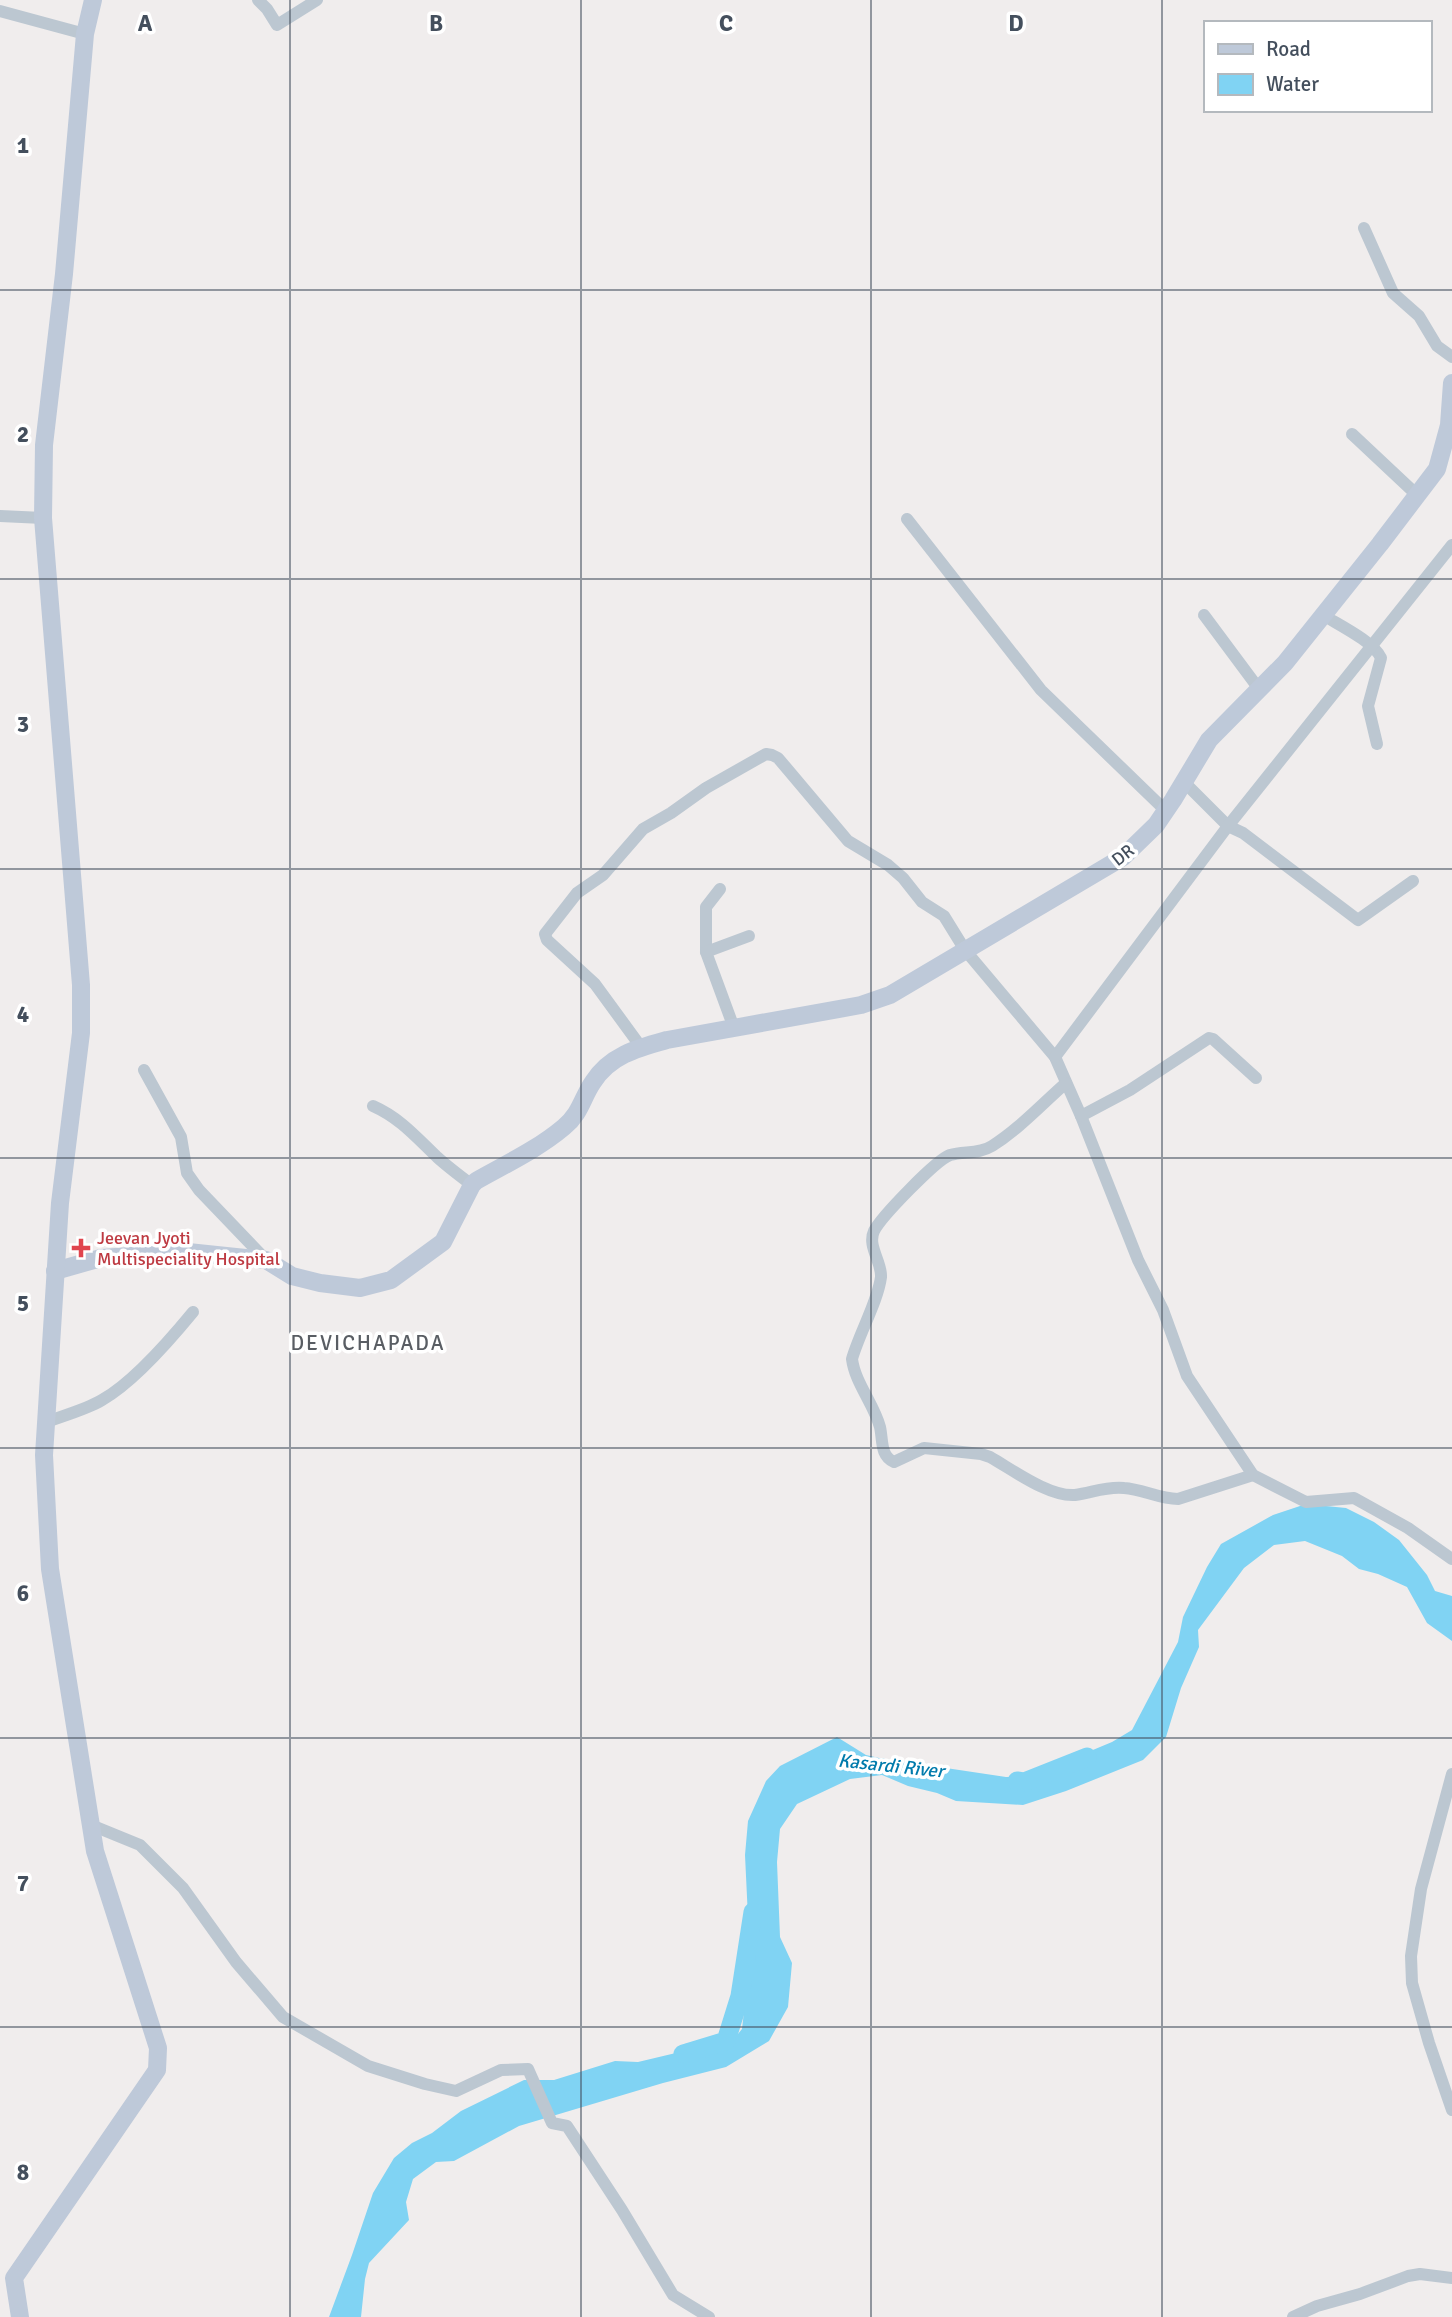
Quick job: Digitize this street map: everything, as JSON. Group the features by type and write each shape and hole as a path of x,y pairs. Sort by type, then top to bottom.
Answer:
{"main road":[{"path":"20,2317 7,2274 157,2070 158,2048 94,1851 50,1569 44,1455 60,1203 81,1033 81,985 43,518 44,445 64,274 85,34 93,0"},
{"name":"DR","path":"472,1185 565,1126 580,1111 593,1082 612,1060 640,1047 861,1005 890,995 1124,858 1156,825 1209,740 1285,663 1437,469 1450,427 1452,383"},
{"path":"55,1271 102,1258 188,1252 266,1260 292,1276 359,1288 391,1280 443,1242 472,1185"}],"street":[{"path":"258,0 277,25 317,0"},
{"path":"0,10 85,34"},
{"path":"1364,228 1393,293 1412,307 1437,346 1452,357"},
{"path":"1352,434 1417,495"},
{"path":"0,516 43,518"},
{"path":"907,520 1041,690 1166,811"},
{"path":"1055,1057 1228,825 1452,545"},
{"path":"1204,615 1259,689"},
{"path":"1323,615 1371,646 1381,658 1368,706 1377,744"},
{"path":"640,1047 604,994 547,940 545,934 577,893 603,875 643,830 706,788 766,754 772,755 778,758 848,841 888,865 905,881 918,899 940,913 965,950 1055,1057 1122,1222 1163,1310 1187,1376 1253,1475 1306,1502 1354,1498 1408,1528 1452,1559"},
{"path":"1184,782 1228,825 1243,833 1358,920 1413,880"},
{"path":"720,889 706,907 706,952 734,1028"},
{"path":"706,952 749,936"},
{"path":"1081,1116 1130,1090 1209,1038 1256,1078"},
{"path":"144,1070 181,1137 185,1149 184,1166 190,1178 266,1260"},
{"path":"1066,1083 989,1148 979,1152 953,1154 938,1163 883,1217 874,1231 872,1244 881,1274 852,1359 879,1423 885,1454 894,1462 924,1448 981,1454 1052,1492 1065,1495 1118,1487 1131,1488 1167,1499 1178,1499 1253,1475"},
{"path":"373,1106 391,1114 438,1158 472,1185"},
{"path":"46,1422 86,1408 120,1387 174,1335 193,1311"},
{"path":"1452,1774 1421,1889 1411,1956 1412,1983 1452,2109"},
{"path":"91,1825 140,1845 183,1888 236,1962 283,2017 368,2066 456,2091 501,2070 528,2069 552,2123 567,2126 673,2295 709,2317"},
{"path":"1293,2317 1317,2306 1408,2276 1452,2277"}],"water":[{"path":"1306,1504 1346,1508 1374,1522 1399,1540 1427,1575 1435,1591 1452,1596 1452,1641 1427,1623 1407,1587 1359,1569 1342,1556 1305,1541 1274,1545 1244,1568 1198,1630 1199,1647 1181,1688 1166,1737 1143,1760 1023,1805 956,1801 882,1775 850,1779 797,1804 780,1829 777,1862 780,1937 792,1963 788,2007 769,2041 726,2067 519,2126 454,2161 436,2162 413,2179 406,2202 409,2220 369,2263 361,2317 329,2317 373,2193 394,2158 412,2143 432,2133 461,2111 524,2080 554,2080 615,2061 638,2062 701,2047 729,2045 742,2029 745,2003 749,1939 745,1855 748,1821 766,1781 780,1766 837,1737 866,1755 879,1758 1006,1777 1044,1776 1132,1730 1178,1642 1183,1617 1221,1544 1273,1515"}],"waterway":[{"name":"Kasardi River","path":"1017,1781 1024,1782 1087,1757"},
{"name":"Kasardi River","path":"683,2054 726,2041 740,1996 753,1912"}],"place":[{"name":"Jeevan Jyoti Multispeciality Hospital","path":"81,1248"}],"district":[{"name":"DEVICHAPADA","path":"368,1343"}]}
